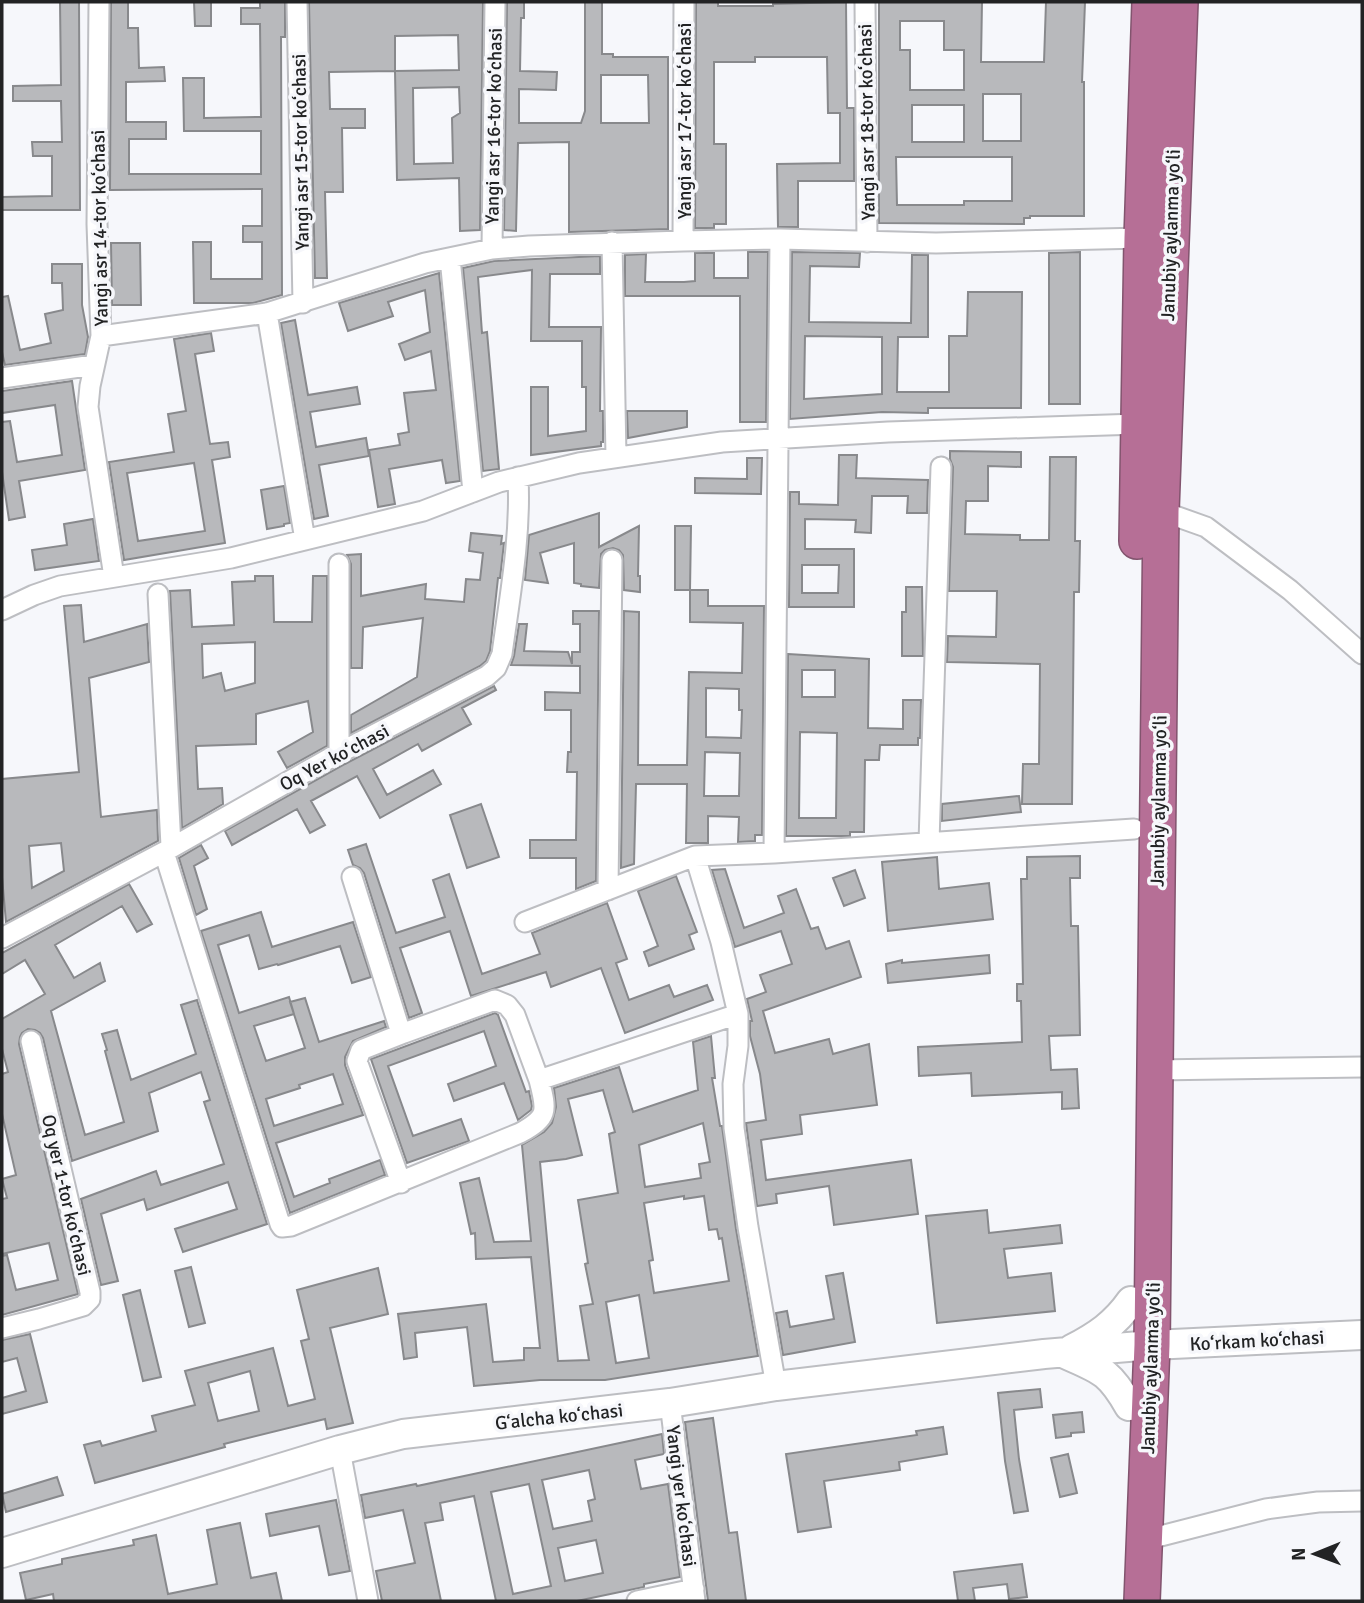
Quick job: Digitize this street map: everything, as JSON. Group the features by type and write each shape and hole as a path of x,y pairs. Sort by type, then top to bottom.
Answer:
{"highway":[{"name":"Janubiy aylanma yoʻli","path":"1122,1601 1129,1406 1141,1346 1131,1301 1135,1049 1134,829 1138,424 1150,2"},
{"name":"Janubiy aylanma yoʻli","path":"1142,1601 1145,1540 1141,1346 1156,1070 1161,511 1180,2"}],"street":[{"name":"Yangi asr 14-tor koʻchasi","path":"99,2 97,224 101,336 88,407 114,577"},
{"name":"Yangi asr 15-tor koʻchasi","path":"297,2 303,303"},
{"name":"Yangi asr 16-tor koʻchasi","path":"492,249 495,2"},
{"name":"Yangi asr 17-tor koʻchasi","path":"683,241 684,2"},
{"name":"Yangi asr 18-tor koʻchasi","path":"865,2 867,242"},
{"path":"101,336 267,313 425,263 492,249 612,242 780,239 936,243 1142,238"},
{"path":"774,853 780,239"},
{"path":"612,242 616,457"},
{"path":"450,258 473,492"},
{"path":"267,313 305,540"},
{"path":"2,378 94,365"},
{"path":"2,610 60,586 231,558 423,511 518,477 579,463 722,442 888,432 1138,424"},
{"path":"929,842 941,467"},
{"name":"Oq Yer koʻchasi","path":"2,931 168,849 340,753 487,676 496,668 502,654 518,538 518,477"},
{"path":"1161,511 1206,527 1290,590 1362,653"},
{"path":"608,890 612,560"},
{"path":"339,564 340,753"},
{"path":"158,594 168,849 282,1227 291,1226 401,1182 536,1125 542,1117 544,1107 539,1080 515,1015 508,1005 495,1000 361,1050 357,1061 401,1182"},
{"path":"525,922 695,856 1134,829"},
{"path":"695,856 721,942 738,1014 738,1046 733,1084 734,1128 776,1386"},
{"path":"352,877 399,1027 404,1033"},
{"path":"539,1080 738,1014"},
{"name":"Oq yer 1-tor koʻchasi","path":"2,1328 83,1306 90,1298 31,1041"},
{"path":"1156,1070 1362,1067"},
{"path":"1063,1353 1106,1328 1120,1316 1131,1301"},
{"name":"Ko‘rkam ko‘chasi","path":"1141,1346 1362,1335"},
{"name":"Gʻalcha koʻchasi","path":"2,1553 340,1450 403,1434 670,1404 776,1386 1141,1346"},
{"path":"1063,1353 1104,1372 1129,1406"},
{"name":"Yangi yer koʻchasi","path":"637,1601 695,1595 670,1404"},
{"path":"340,1450 368,1601"},
{"path":"1145,1540 1266,1509 1318,1502 1362,1501"}],"building":[{"path":"60,2 79,2 80,210 2,210 2,197 52,196 52,156 33,156 32,142 62,142 61,101 13,101 13,86 61,85"},
{"path":"111,2 128,2 128,28 138,28 139,68 164,67 165,81 126,82 126,122 166,122 166,139 129,139 129,174 261,174 261,131 184,131 183,78 204,78 204,118 261,117 260,24 241,24 241,8 260,8 260,2 285,2 285,37 281,37 282,295 253,303 194,303 193,242 211,242 211,279 262,279 262,242 243,242 243,226 262,226 262,189 110,190"},
{"path":"194,2 211,2 211,26 195,26"},
{"path":"309,2 483,2 480,230 460,231 459,178 397,180 395,71 329,72 330,109 365,109 365,128 342,128 343,192 325,192 327,278 315,278","holes":["458,35 459,70 395,71 395,36","459,87 460,113 452,118 453,163 414,164 413,88"]},
{"path":"507,2 524,2 520,71 557,72 556,90 519,89 519,123 581,123 585,111 585,2 602,2 602,54 613,54 613,57 668,57 668,229 569,232 569,142 518,143 516,231 504,230","holes":["601,75 648,75 649,123 601,123"]},
{"path":"696,2 718,2 718,6 773,6 846,2 847,108 854,108 854,181 798,181 798,227 778,227 777,164 840,163 840,113 828,113 827,57 755,57 755,62 714,62 714,144 726,144 726,224 714,224 714,228 695,228"},
{"path":"879,2 982,2 981,62 1044,62 1046,2 1085,2 1082,82 1084,216 1030,216 1024,218 1024,224 879,223","holes":["900,21 944,21 944,50 964,50 964,90 910,90 910,50 900,50","983,94 1021,94 1021,141 983,141","912,105 964,105 964,142 912,142","896,157 1012,157 1012,201 964,201 964,205 897,205"]},
{"path":"111,243 140,243 141,305 112,305"},
{"path":"748,252 768,252 766,422 740,422 740,296 625,296 625,255 646,254 645,282 684,282 695,281 695,253 714,253 714,278 748,278"},
{"path":"792,252 860,253 859,267 810,266 809,322 911,323 912,255 928,255 928,337 898,337 897,392 949,392 949,336 967,336 968,292 1022,292 1021,408 928,408 928,413 882,412 790,419","holes":["805,336 882,337 882,394 804,399"]},
{"path":"1080,252 1080,404 1049,404 1049,253"},
{"path":"600,256 600,274 550,274 549,327 601,327 601,446 531,455 531,387 548,387 548,436 586,431 582,341 531,341 532,270 478,277 482,333 487,332 499,469 483,471 463,268 494,261"},
{"path":"52,264 82,264 82,305 88,337 85,354 5,365 2,352 2,297 8,296 20,350 51,343 45,314 63,310 62,283 52,283"},
{"path":"439,273 460,481 446,483 442,460 389,469 395,504 378,507 369,450 400,445 398,434 409,432 404,393 436,390 431,351 405,360 399,344 430,332 425,290 388,302 393,316 348,331 339,303"},
{"path":"295,320 308,395 357,387 360,404 310,412 316,447 366,438 369,456 319,465 328,516 314,519 281,323"},
{"path":"211,333 214,351 195,354 210,444 228,442 230,457 212,460 225,543 124,560 109,462 174,452 168,414 186,411 174,339","holes":["194,463 205,531 138,541 127,473"]},
{"path":"72,381 85,470 19,481 25,517 9,520 2,472 2,422 10,421 17,462 62,455 55,405 2,413 2,391"},
{"path":"627,411 687,411 687,427 628,438"},
{"path":"950,451 1021,452 1021,467 988,466 988,501 966,501 965,534 1020,535 1020,540 1049,540 1050,457 1076,457 1075,541 1080,541 1079,592 1074,592 1072,804 1022,804 1023,764 1039,764 1040,664 947,662 948,636 996,637 997,591 949,591 953,467"},
{"path":"839,455 857,455 856,478 928,480 927,513 907,513 908,496 872,496 871,533 855,532 856,520 805,519 805,549 854,549 854,607 789,607 790,492 799,492 799,504 838,505","holes":["802,565 839,565 838,593 802,593"]},
{"path":"747,458 762,458 761,494 695,493 695,478 747,479"},
{"path":"284,486 290,523 267,529 261,490"},
{"path":"599,513 599,547 639,526 640,592 624,590 623,555 613,548 601,554 599,588 574,583 574,543 540,553 548,583 525,580 529,535"},
{"path":"93,519 99,561 35,570 32,550 67,545 64,524"},
{"path":"675,526 691,526 690,590 675,590"},
{"path":"471,533 502,536 501,544 504,543 490,651 486,661 351,733 351,715 417,677 423,618 363,627 362,668 351,668 351,564 347,555 361,554 361,596 426,584 425,599 464,602 466,579 480,580 483,553 469,551"},
{"path":"255,576 273,576 274,622 312,622 313,576 327,576 327,746 287,768 278,752 313,732 308,701 256,714 256,744 196,746 198,789 222,788 223,804 182,828 170,591 190,590 192,627 234,625 232,582 255,581","holes":["255,642 255,683 225,691 221,673 203,678 202,644"]},
{"path":"906,587 922,587 923,656 902,656 902,612 906,612"},
{"path":"690,590 708,590 708,606 764,606 762,835 755,835 755,841 738,842 739,817 708,816 708,843 686,843 687,784 636,784 634,864 621,868 624,611 639,612 638,765 687,765 689,672 742,673 743,623 690,622","holes":["706,688 739,689 739,710 742,710 741,738 706,737","705,752 740,753 739,796 704,796"]},
{"path":"81,605 84,642 147,624 149,662 89,678 101,817 157,810 158,841 6,922 2,877 2,779 79,772 64,606","holes":["61,843 64,871 32,888 29,846"]},
{"path":"573,611 599,611 596,881 576,889 576,858 530,858 530,840 576,840 577,772 567,772 568,752 571,752 571,710 545,710 545,692 580,693 580,666 511,665 519,624 527,624 524,651 568,652 572,664 572,652 580,652 580,624 573,624"},
{"path":"788,654 869,659 868,728 903,729 903,700 921,700 918,745 880,745 879,760 865,760 864,832 850,832 850,836 786,836","holes":["802,670 835,670 835,697 802,697","800,732 837,733 836,818 799,818"]},
{"path":"494,686 496,690 462,708 471,724 422,751 418,744 373,769 387,795 433,770 441,784 380,818 357,776 311,801 325,825 310,833 297,809 232,845 225,831"},
{"path":"1019,796 1021,812 942,821 942,804"},
{"path":"481,804 499,857 467,868 450,815"},
{"path":"366,844 396,933 445,917 433,880 449,874 482,974 540,954 532,933 607,903 627,959 616,963 629,1000 669,985 674,997 707,985 713,1000 625,1033 601,968 551,987 546,972 471,996 450,931 400,948 422,1013 409,1018 364,873 353,865 348,850"},
{"path":"201,845 208,858 194,866 207,909 196,915 179,858"},
{"path":"1080,856 1080,878 1070,878 1071,926 1078,926 1080,1035 1049,1036 1051,1070 1077,1069 1079,1108 1062,1109 1062,1092 972,1096 971,1073 919,1076 918,1047 1022,1042 1021,1001 1017,1001 1017,984 1023,984 1021,879 1027,879 1027,857"},
{"path":"937,857 939,889 989,883 993,919 888,931 882,862"},
{"path":"725,869 744,928 784,913 778,896 796,889 811,929 818,927 826,949 849,941 861,977 763,1011 775,1053 829,1039 833,1054 869,1044 877,1105 800,1115 802,1134 761,1140 766,1180 911,1160 918,1214 834,1225 829,1186 776,1194 777,1203 757,1206 746,1123 766,1120 760,1074 750,1036 752,1021 747,999 766,992 760,975 792,964 781,931 735,947 712,870"},
{"path":"855,870 865,898 844,906 833,878"},
{"path":"676,876 697,932 689,935 694,949 649,966 644,952 658,946 638,891"},
{"path":"129,884 152,924 137,932 122,906 55,945 74,978 100,963 105,981 51,1011 85,1135 124,1122 102,1034 117,1030 131,1080 196,1054 181,1005 197,1000 267,1224 183,1252 175,1229 237,1209 228,1182 147,1210 144,1199 101,1214 118,1281 101,1285 81,1199 156,1171 161,1185 224,1164 204,1102 210,1100 201,1072 149,1093 158,1131 72,1161 43,1038 35,1030 28,1029 22,1033 19,1044 78,1294 2,1315 2,1256 7,1255 16,1290 58,1280 49,1243 2,1254 2,1199 7,1198 2,1179 16,1175 2,1114 2,1074 8,1072 2,1049 2,1019 45,994 25,960 2,974 2,953"},
{"path":"261,912 272,947 353,922 371,977 352,983 340,946 259,969 249,935 218,945 239,1013 289,997 290,1002 305,998 319,1042 384,1021 386,1027 353,1041 345,1057 345,1065 363,1115 276,1143 294,1197 330,1183 329,1179 380,1160 385,1175 290,1213 201,931","holes":["294,1014 305,1048 266,1061 254,1026","333,1074 343,1104 274,1126 266,1099"]},
{"path":"989,955 990,973 888,983 886,964 902,960 902,963"},
{"path":"495,1013 526,1092 529,1091 531,1110 518,1120 504,1083 454,1101 448,1084 496,1066 484,1031 388,1066 413,1136 461,1119 469,1141 407,1163 371,1059"},
{"path":"711,1036 715,1078 712,1078 758,1356 605,1380 540,1380 474,1386 467,1327 415,1333 417,1357 404,1359 398,1314 486,1304 493,1362 524,1360 524,1348 540,1348 531,1257 476,1259 475,1233 471,1234 460,1183 479,1178 494,1242 531,1241 522,1145 544,1132 552,1123 556,1107 554,1088 619,1067 633,1112 698,1090 693,1042","holes":["603,1090 615,1132 609,1134 618,1193 578,1200 588,1263 585,1264 593,1304 580,1306 589,1360 558,1361 540,1162 582,1155 568,1099","703,1123 710,1162 699,1164 701,1178 645,1187 639,1145","684,1196 684,1199 704,1196 709,1230 717,1229 719,1239 722,1238 729,1281 654,1293 649,1261 653,1260 644,1203","639,1295 649,1358 616,1363 606,1302"]},
{"path":"987,1210 989,1233 1060,1225 1062,1243 1004,1249 1008,1278 1051,1273 1055,1311 937,1323 926,1216"},
{"path":"191,1267 205,1323 189,1327 175,1271"},
{"path":"378,1268 388,1314 330,1328 353,1423 327,1429 325,1419 224,1444 225,1447 95,1483 84,1445 100,1441 102,1446 156,1431 152,1416 195,1405 185,1371 273,1348 288,1406 315,1399 301,1341 309,1339 297,1290","holes":["250,1371 259,1411 218,1421 208,1383"]},
{"path":"843,1273 855,1342 783,1355 776,1313 787,1311 790,1327 834,1319 826,1276"},
{"path":"140,1290 161,1377 143,1381 123,1295"},
{"path":"30,1334 47,1402 2,1414 2,1398 26,1391 17,1358 2,1362 2,1340"},
{"path":"1040,1389 1042,1407 1014,1410 1028,1511 1014,1513 998,1393"},
{"path":"1082,1412 1084,1432 1056,1438 1053,1415"},
{"path":"713,1418 729,1533 737,1532 746,1601 708,1601 685,1422"},
{"path":"943,1427 947,1454 899,1462 900,1470 824,1481 831,1527 798,1532 786,1454 917,1435 916,1431"},
{"path":"662,1434 664,1454 635,1460 641,1489 668,1484 680,1577 577,1601 496,1601 474,1496 440,1503 443,1520 425,1523 441,1601 382,1601 376,1571 415,1563 403,1510 365,1518 361,1495 416,1484 417,1486","holes":["589,1470 595,1499 588,1501 592,1521 553,1529 542,1480","529,1484 551,1586 513,1594 491,1492","596,1540 603,1573 565,1581 558,1548"]},
{"path":"1068,1454 1077,1493 1060,1497 1051,1458"},
{"path":"57,1477 63,1495 6,1512 2,1494"},
{"path":"336,1500 350,1571 329,1575 319,1526 270,1536 266,1514"},
{"path":"240,1523 251,1578 276,1573 282,1601 54,1601 53,1594 26,1600 20,1573 62,1564 62,1559 134,1545 133,1540 156,1535 168,1594 217,1584 207,1530"},
{"path":"1022,1564 1027,1597 1009,1599 1007,1584 973,1588 975,1601 958,1601 954,1572"}]}
